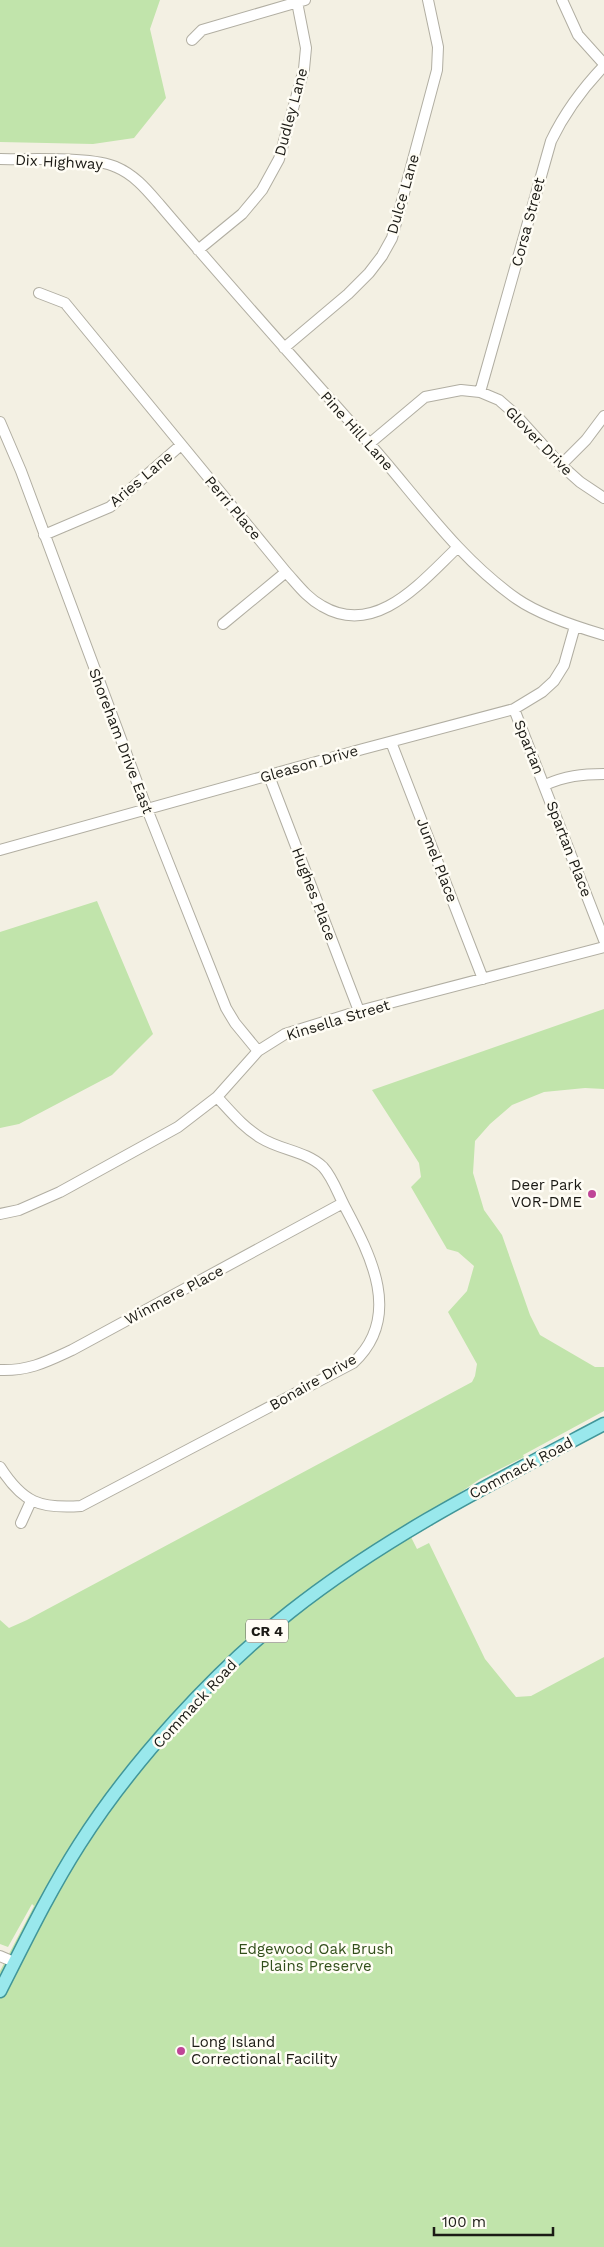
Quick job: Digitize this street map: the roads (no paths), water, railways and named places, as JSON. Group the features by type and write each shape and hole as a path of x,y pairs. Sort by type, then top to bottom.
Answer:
{"main road":[{"name":"Commack Road","path":"0,1991 58,1880 104,1809 181,1714 236,1659 289,1612 383,1546 450,1506 604,1424"}],"street":[{"name":"Dulce Lane","path":"284,348 370,273 392,238 437,70 438,46 428,0"},
{"path":"562,0 578,35 604,65"},
{"path":"192,40 202,30 301,1"},
{"name":"Dudley Lane","path":"198,250 242,214 262,190 279,159 304,69 306,48 301,1"},
{"name":"Corsa Street","path":"480,392 551,141 561,120 573,102 604,65"},
{"name":"Dix Highway","path":"0,159 100,162 116,166 142,184"},
{"name":"Pine Hill Lane","path":"142,184 370,444 456,548 494,582 519,600 574,626 604,635"},
{"name":"Perri Place","path":"39,293 65,302 286,572 308,595 322,606 337,612 357,616 382,610 402,598 456,548"},
{"name":"Glover Drive","path":"370,444 425,397 461,390 480,392 499,400 516,414 560,464 580,482 604,498"},
{"path":"560,464 586,440 604,416"},
{"name":"Shoreham Drive East","path":"0,422 21,471 147,809 226,1008 235,1023 258,1052"},
{"name":"Aries Lane","path":"44,535 110,507 181,445"},
{"path":"223,624 286,572"},
{"name":"Gleason Drive","path":"0,850 514,709 542,692 554,681 564,665 574,626"},
{"name":"Spartan","path":"514,709 545,785"},
{"name":"Jumel Place","path":"391,742 483,979"},
{"path":"545,785 561,778 581,774 604,774"},
{"name":"Hughes Place","path":"269,776 360,1011"},
{"name":"Spartan Place","path":"545,785 604,940"},
{"name":"Kinsella Street","path":"0,1214 19,1210 60,1192 178,1127 217,1096 258,1052 291,1032 360,1011 604,947"},
{"name":"Bonaire Drive","path":"31,1501 44,1506 81,1506 353,1363 365,1352 373,1337 378,1320 380,1301 377,1282 358,1232 324,1168 313,1160 262,1138 237,1120 217,1096"},
{"name":"Winmere Place","path":"0,1370 37,1367 72,1350 343,1203"},
{"path":"0,1467 12,1484 31,1501 21,1523"},
{"path":"0,1956 14,1962"}],"place":[{"name":"Deer Park VOR-DME","path":"592,1194"},
{"name":"Long Island Correctional Facility","path":"181,2051"}],"park label":[{"name":"Edgewood Oak Brush Plains Preserve","path":"316,1958"}]}
